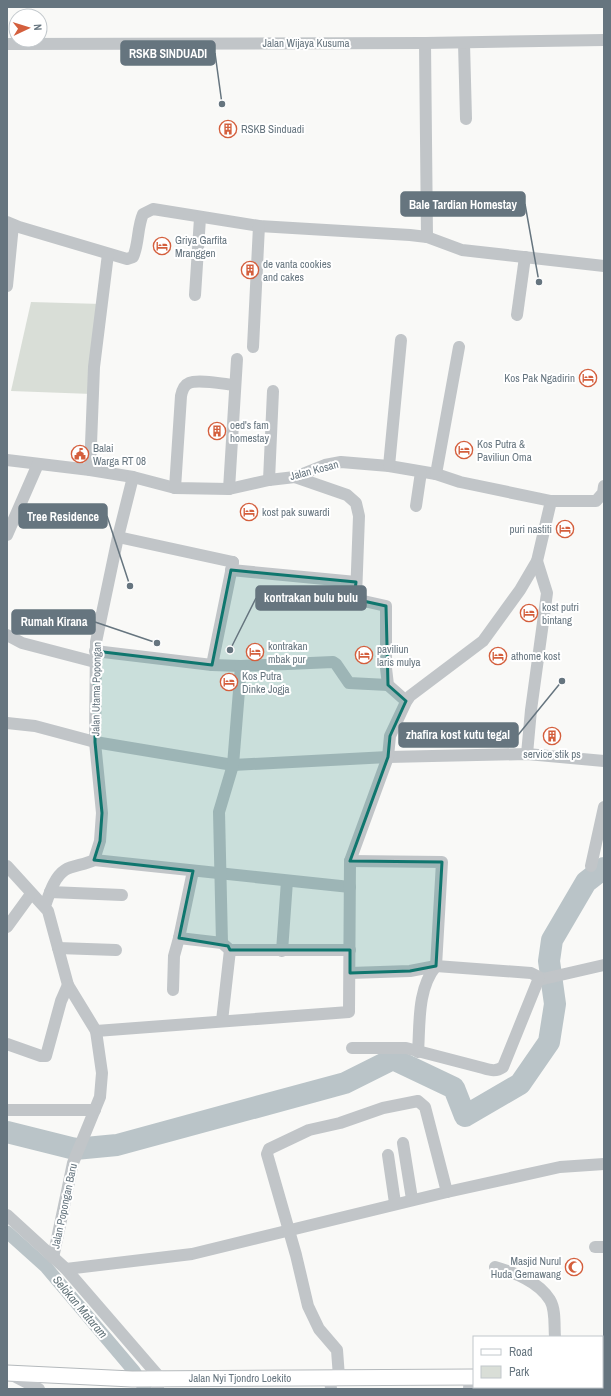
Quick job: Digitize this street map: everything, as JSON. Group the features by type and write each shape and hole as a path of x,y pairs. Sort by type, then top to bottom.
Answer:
{"main road":[{"name":"Jalan Nyi Tjondro Loekito","path":"8,1373 132,1379 158,1382 471,1381"}],"street":[{"name":"Jalan Wijaya Kusuma","path":"7,44 464,43 604,40"},
{"path":"425,43 427,237"},
{"path":"464,43 466,119"},
{"path":"7,286 10,223 108,254 127,258 133,257 136,250 138,225 143,214 147,211 164,210 200,218 259,226 379,232 427,237 462,250 604,266"},
{"path":"195,295 200,218"},
{"path":"253,347 259,226"},
{"path":"90,470 94,367 108,254"},
{"path":"516,316 525,257"},
{"path":"389,466 401,340"},
{"path":"436,474 459,348"},
{"path":"229,489 237,359"},
{"path":"175,488 181,396 183,389 187,383 194,381 235,385"},
{"path":"270,480 273,391"},
{"name":"Jalan Kosan","path":"7,460 133,477 175,488 229,489 270,480 295,477 325,465 342,462 389,466 436,474 460,482 551,501 596,501 603,493 604,486"},
{"path":"7,535 38,464"},
{"path":"416,506 421,472"},
{"name":"Jalan Utama Popongan","path":"7,723 35,726 95,742 95,656 118,537 133,477"},
{"path":"295,477 347,495 356,503 359,516 356,597 359,600 386,606 386,668 388,685"},
{"path":"96,1031 349,1012 350,861 388,757 390,736 406,701 440,672 483,641 520,590 537,562 551,501"},
{"path":"118,537 233,563 356,582"},
{"path":"527,754 531,710 547,593 537,562"},
{"path":"212,666 233,563"},
{"path":"7,635 22,642 95,656 212,666 333,662 336,664 348,683 388,685 406,701"},
{"path":"222,1021 226,946 219,874 219,812 233,765 241,666"},
{"path":"94,860 100,841 102,813 102,797 95,742 233,765 388,757 527,754 604,761"},
{"path":"591,866 604,807"},
{"path":"45,906 58,876 65,870 94,860 350,887"},
{"path":"350,861 442,862 436,966 428,975 423,992 418,1052"},
{"name":"Jalan Popongan Baru","path":"7,866 48,911 68,985 96,1031 102,1084 100,1097 73,1163 53,1258"},
{"path":"173,990 174,956 193,871"},
{"path":"282,951 286,881"},
{"path":"50,892 122,895"},
{"path":"7,927 31,894"},
{"path":"179,938 226,946 282,951 350,950"},
{"path":"58,948 116,950"},
{"path":"350,973 410,971 436,966 531,973 542,978 604,965"},
{"path":"352,1048 399,1047 499,1070 503,1067 542,978"},
{"path":"7,1044 41,1056 46,1056 61,1001 68,985"},
{"path":"334,1381 337,1350 319,1328 310,1312 289,1229 267,1154 269,1149 309,1130 340,1123 383,1108 418,1101 423,1104 447,1192"},
{"path":"7,1110 95,1110"},
{"path":"403,1143 412,1199"},
{"path":"388,1155 394,1203"},
{"path":"66,1269 192,1254 412,1199 560,1167 604,1164"},
{"path":"7,1215 66,1269 158,1382"},
{"path":"495,1267 521,1276 538,1286 550,1301 555,1336"},
{"path":"8,1373 39,1389"}],"highlighted area":[{"path":"231,570 356,582 354,599 386,606 388,685 406,701 390,736 388,757 350,861 442,862 436,966 410,971 350,973 350,950 230,950 228,946 179,938 193,871 94,860 100,841 102,813 95,742 95,651 212,665"}],"green space":[{"path":"31,302 102,304 92,394 11,391"}],"waterway":[{"path":"7,1132 75,1149 117,1145 345,1083 393,1059 454,1088 465,1116 520,1084 549,1042 555,1004 549,961 552,940 586,882 604,868"},
{"name":"Selokan Mataram","path":"7,1232 46,1267 134,1371 145,1389"}],"place":[{"name":"RSKB SINDUADI","path":"222,104"},
{"name":"RSKB Sinduadi","path":"228,129"},
{"name":"Griya Garfita Mranggen","path":"162,246"},
{"name":"de vanta cookies and cakes","path":"250,270"},
{"name":"Bale Tardian Homestay","path":"539,282"},
{"name":"Kos Pak Ngadirin","path":"588,378"},
{"name":"oed's fam homestay","path":"217,431"},
{"name":"Kos Putra & Paviliun Oma","path":"464,450"},
{"name":"Balai Warga RT 08","path":"80,454"},
{"name":"kost pak suwardi","path":"249,512"},
{"name":"puri nastiti","path":"565,529"},
{"name":"Tree Residence","path":"130,586"},
{"name":"kost putri bintang","path":"529,613"},
{"name":"Rumah Kirana","path":"157,643"},
{"name":"kontrakan bulu bulu","path":"230,650"},
{"name":"kontrakan mbak pur","path":"255,652"},
{"name":"paviliun laris mulya","path":"364,655"},
{"name":"athome kost","path":"498,656"},
{"name":"zhafira kost kutu tegal","path":"562,681"},
{"name":"Kos Putra Dinke Jogja","path":"229,682"},
{"name":"service stik ps","path":"552,736"},
{"name":"Masjid Nurul Huda Gemawang","path":"574,1267"}]}
